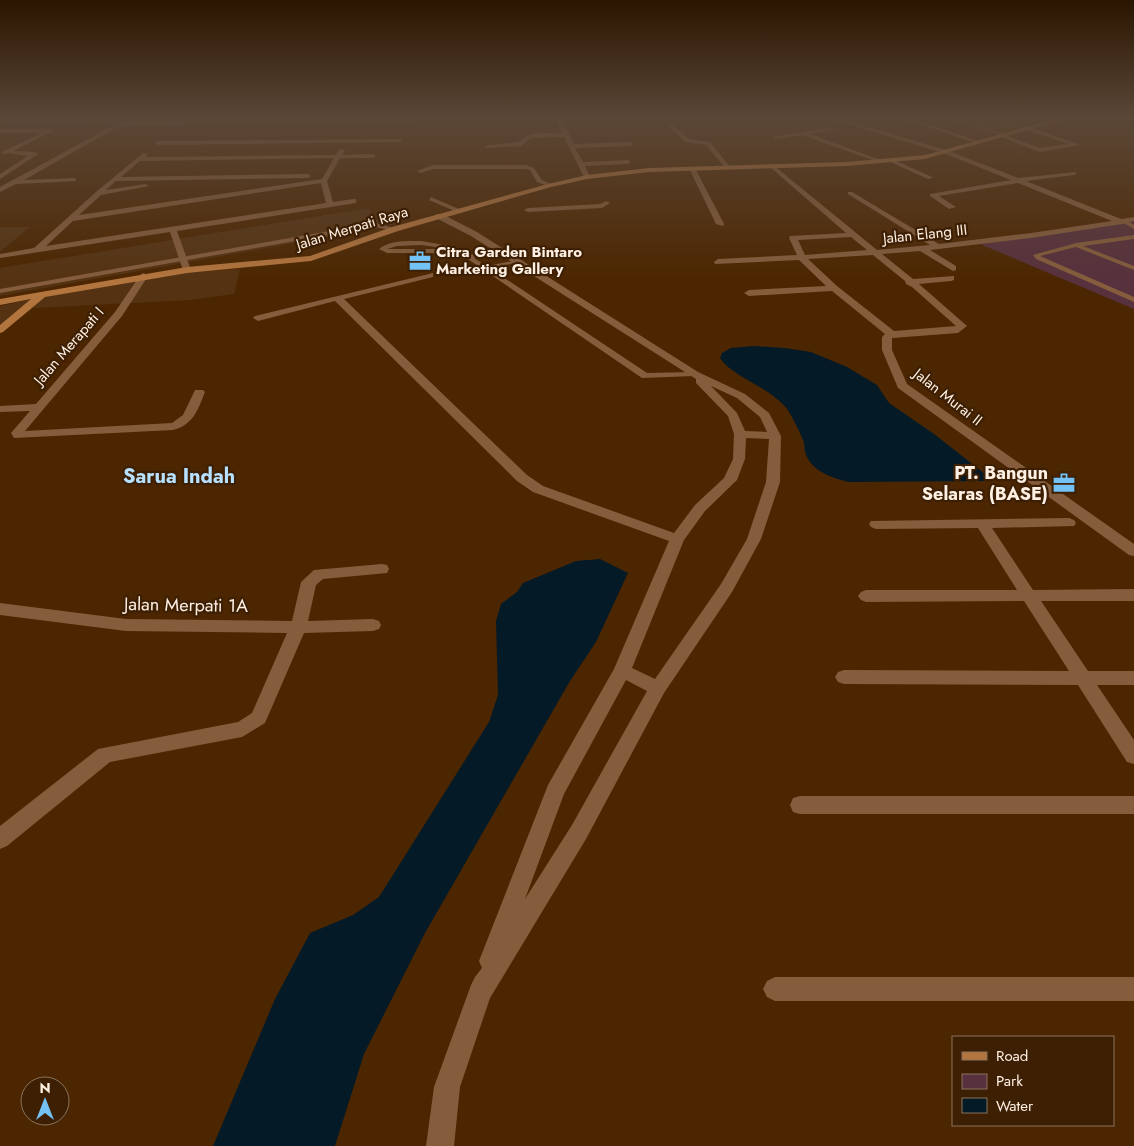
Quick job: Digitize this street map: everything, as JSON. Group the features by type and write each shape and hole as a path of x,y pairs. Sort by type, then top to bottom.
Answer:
{"main road":[{"name":"Jalan Merpati Raya","path":"0,302 144,276 311,258 395,228 550,185 587,177 627,172"},
{"path":"0,330 44,293"}],"street":[{"path":"0,190 30,172"},
{"path":"37,250 122,172"},
{"path":"329,172 326,178 330,204"},
{"path":"534,172 539,181 550,185"},
{"path":"585,172 587,177"},
{"path":"694,172 720,224"},
{"path":"779,172 806,198 854,235 876,253 946,311 962,327 958,330 892,334 834,288 802,258 793,238 854,235"},
{"path":"918,172 930,178"},
{"path":"996,172 1123,222"},
{"path":"952,207 932,195 1071,172"},
{"path":"98,193 197,178"},
{"path":"114,179 326,178"},
{"path":"70,219 326,178"},
{"path":"12,182 74,180"},
{"path":"850,193 937,246"},
{"path":"0,256 353,201"},
{"path":"528,210 602,206 606,203"},
{"path":"439,216 474,234 694,374 741,396 765,415 775,436 773,482 754,539 727,588 658,688 579,832 480,993"},
{"name":"Jalan Elang III","path":"718,262 876,253 1041,236 1134,220"},
{"path":"172,229 187,270"},
{"path":"922,248 953,268"},
{"path":"258,318 430,275"},
{"name":"Jalan Merapati I","path":"144,276 119,314 17,432 18,436 182,424 187,419 199,392"},
{"path":"910,282 951,278"},
{"path":"748,293 834,288"},
{"path":"337,298 522,478 538,489 677,539"},
{"name":"Jalan Murai II","path":"892,334 887,337 887,350 902,386 1134,551"},
{"path":"440,1146 447,1087 555,791 622,671 677,539 700,508 730,480 739,459 740,434 733,415 694,374"},
{"path":"0,409 38,407"},
{"path":"740,434 775,436"},
{"path":"876,524 1069,523"},
{"path":"982,524 1134,756"},
{"path":"0,839 105,755 242,729 259,718 298,627 309,582 319,574 382,569"},
{"path":"866,596 1134,595"},
{"name":"Jalan Merpati 1A","path":"0,609 126,625 298,627 373,625"},
{"path":"622,671 658,688"},
{"path":"844,677 1134,678"},
{"path":"800,805 1134,805"},
{"path":"774,989 1134,989"}],"lane":[{"path":"431,199 459,211"},
{"path":"1123,222 1134,227"},
{"path":"0,291 375,225 395,228"},
{"path":"1134,237 1076,245 1036,255 1038,258 1134,300"},
{"path":"460,250 387,251 382,249 387,245 398,243 437,245 460,250 645,376 694,374"},
{"path":"1076,245 1134,268"},
{"path":"470,257 499,250"},
{"path":"486,268 516,261"}],"shaded area":[{"path":"369,208 374,219 403,222 0,296 0,268"},
{"path":"0,227 30,227 0,252"},
{"path":"240,269 234,294 189,300 33,308 0,333 0,306 46,296 182,273"}],"green space":[{"path":"1134,221 1134,309 980,244"}],"water":[{"path":"754,346 811,352 847,367 877,385 889,403 934,434 994,481 850,482 825,474 809,461 794,420 780,401 733,371 720,358 722,353 731,348"},
{"path":"600,559 628,573 596,642 570,681 425,933 364,1054 335,1146 213,1146 275,999 310,933 353,915 379,897 489,722 498,695 496,621 501,604 517,592 523,583 576,561"}],"place":[{"name":"Citra Garden Bintaro Marketing Gallery","path":"420,261"},
{"name":"PT. Bangun Selaras (BASE)","path":"1064,483"}],"district":[{"name":"Sarua Indah","path":"179,476"}]}
